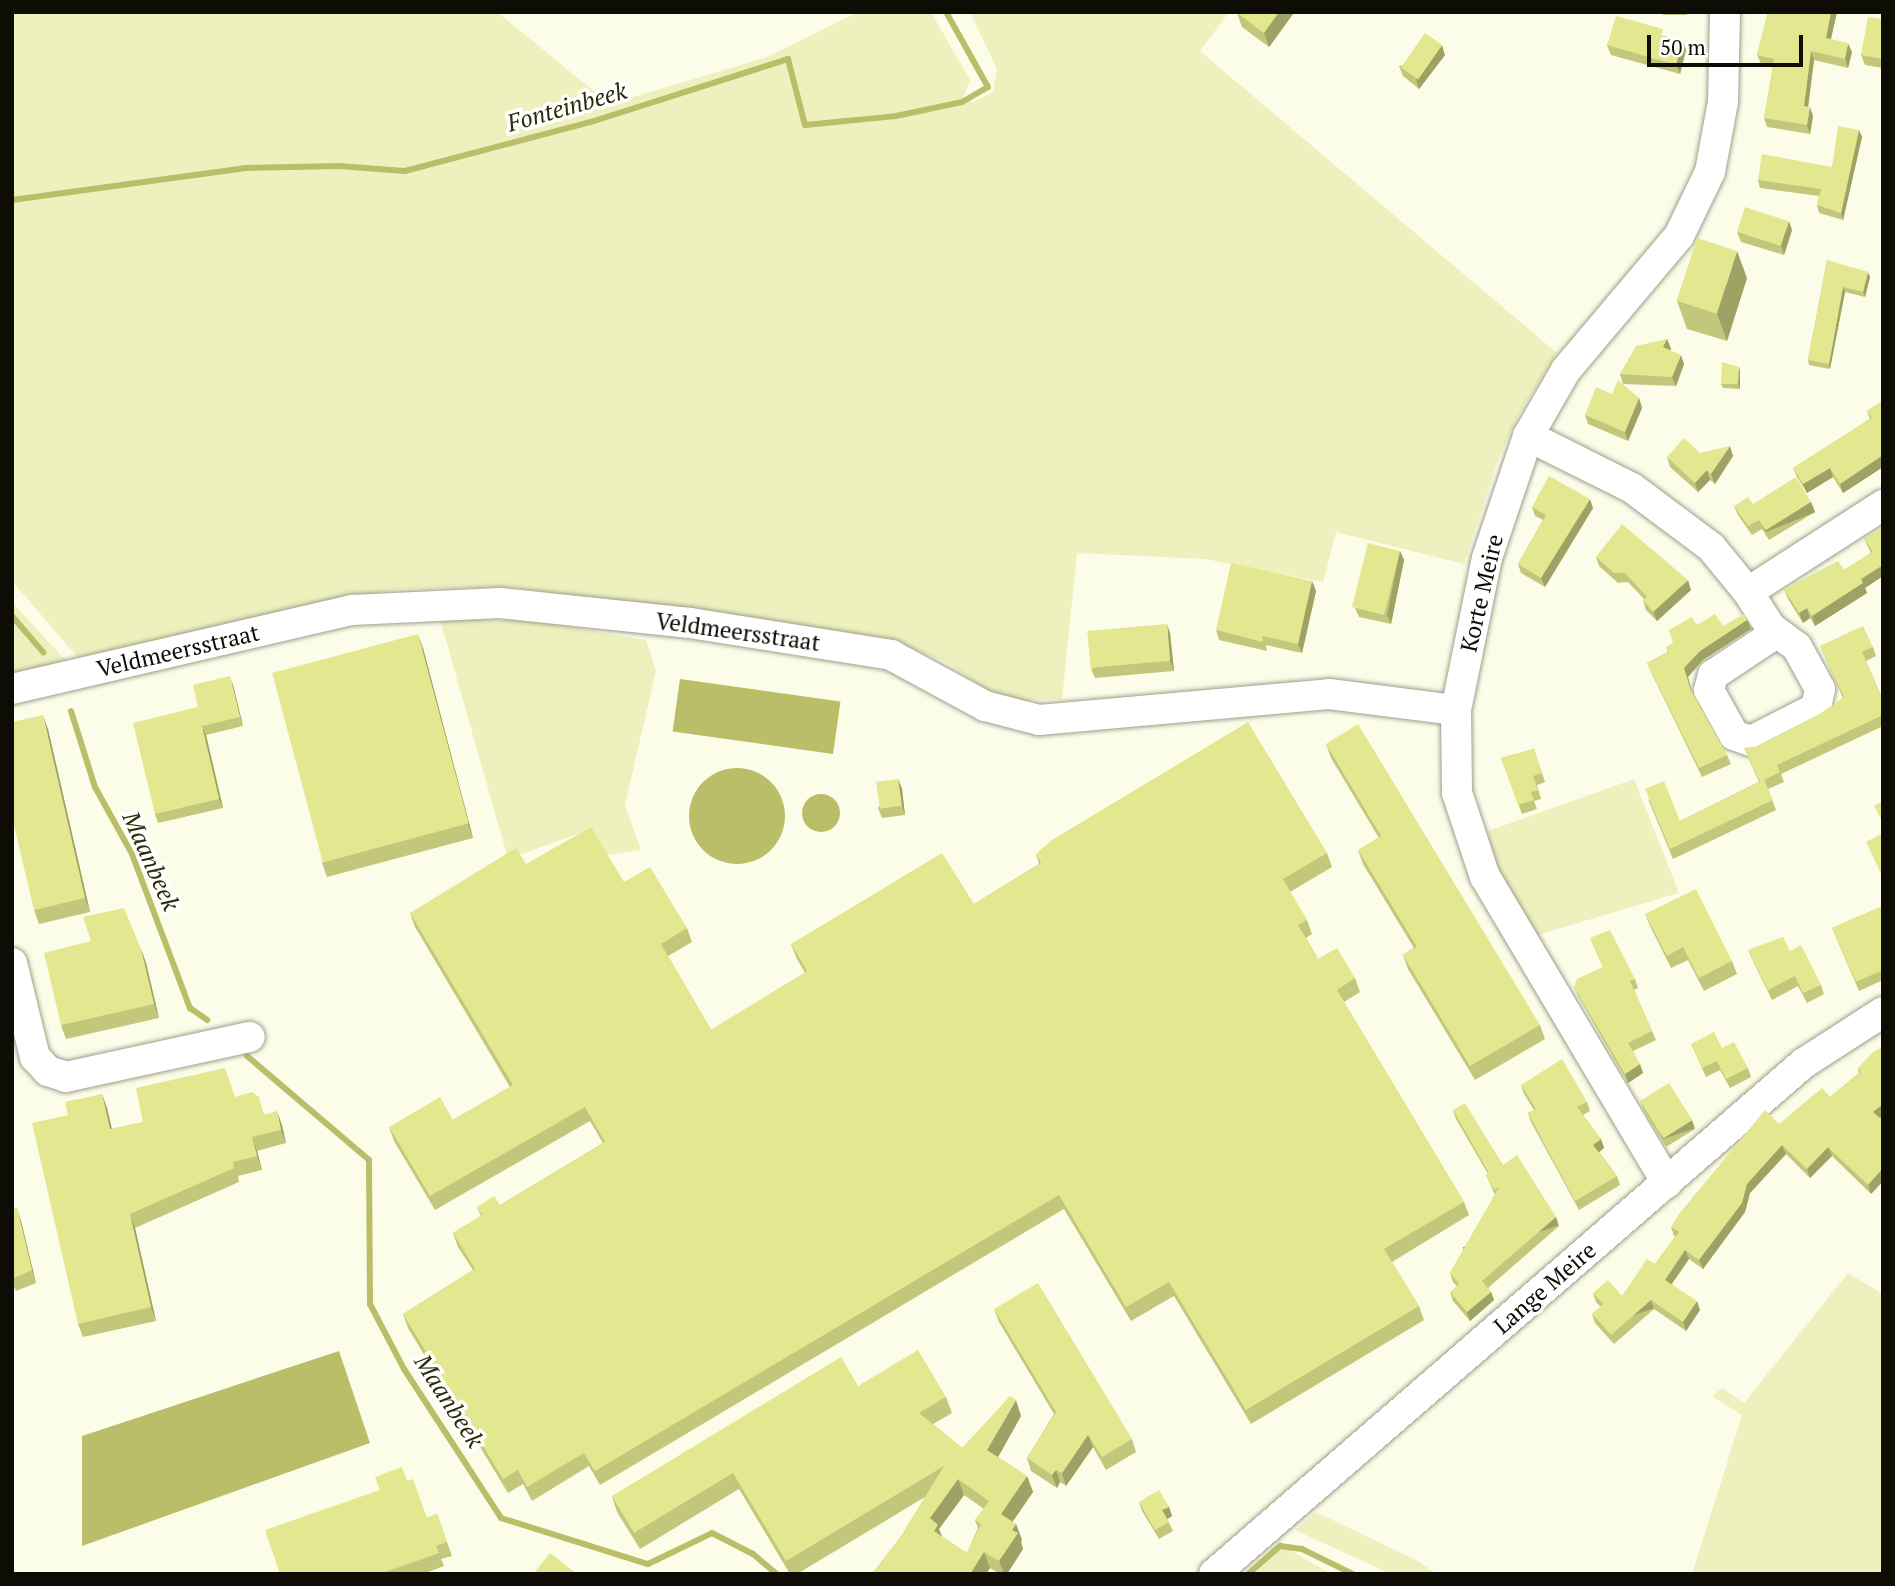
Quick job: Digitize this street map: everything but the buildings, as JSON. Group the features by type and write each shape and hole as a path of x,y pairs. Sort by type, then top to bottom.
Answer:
{"street":[{"name":"Korte Meire","path":"1667,1183 1485,877 1457,793 1456,710 1487,558 1528,436 1566,370 1659,266 1696,206 1710,173 1720,124 1725,12"},
{"path":"1528,436 1632,488 1711,547 1748,592 1772,628"},
{"path":"1748,592 1883,505"},
{"name":"Veldmeersstraat","path":"12,690 352,610 500,603 690,623 891,655 985,706 1039,720 1329,694 1456,710"},
{"path":"12,963 35,1057 48,1071 66,1077 250,1037"},
{"name":"Lange Meire","path":"1214,1574 1804,1063 1883,1012"}],"shaded area":[{"path":"12,12 497,12 610,104 767,57 858,12 931,12 970,80 963,98 973,102 993,92 997,69 970,12 1229,12 1200,51 1557,353 1519,414 1497,463 1464,564 1336,532 1323,582 1205,559 1077,553 1062,699 1019,700 993,695 946,662 892,640 510,587 399,589 316,603 80,660 12,581"},
{"path":"12,602 66,661 12,674"},
{"path":"440,619 534,621 646,640 656,671 625,805 641,850 608,855 591,829 508,859"},
{"path":"680,679 840,702 833,754 673,731"},
{"path":"737,768 755,772 771,782 781,798 785,816 781,834 771,850 755,860 737,864 719,860 703,850 693,834 689,816 693,798 703,782 719,772"},
{"path":"1634,779 1679,893 1534,936 1496,872 1488,831"},
{"path":"821,794 834,800 840,813 834,826 821,832 808,826 802,813 808,800"},
{"path":"1848,1273 1883,1294 1883,1574 1692,1574 1742,1415 1712,1396 1722,1388 1744,1403"},
{"path":"339,1351 370,1443 82,1546 82,1436"},
{"path":"1316,1512 1418,1561 1436,1574 1391,1574 1295,1530"},
{"path":"1280,1544 1331,1574 1245,1574"}],"waterway":[{"name":"Fonteinbeek","path":"12,200 246,168 339,166 405,171 594,121 788,59 805,125 896,116 962,102 988,87 946,12"},
{"name":"Maanbeek","path":"12,616 43,652"},
{"name":"Maanbeek","path":"71,711 95,787 132,854 190,1008 207,1020"},
{"name":"Maanbeek","path":"247,1056 369,1160 370,1304 404,1369 501,1518 648,1564 712,1533 753,1554 777,1574"},
{"name":"Maanbeek","path":"1248,1574 1280,1546 1302,1549 1353,1574"}]}
